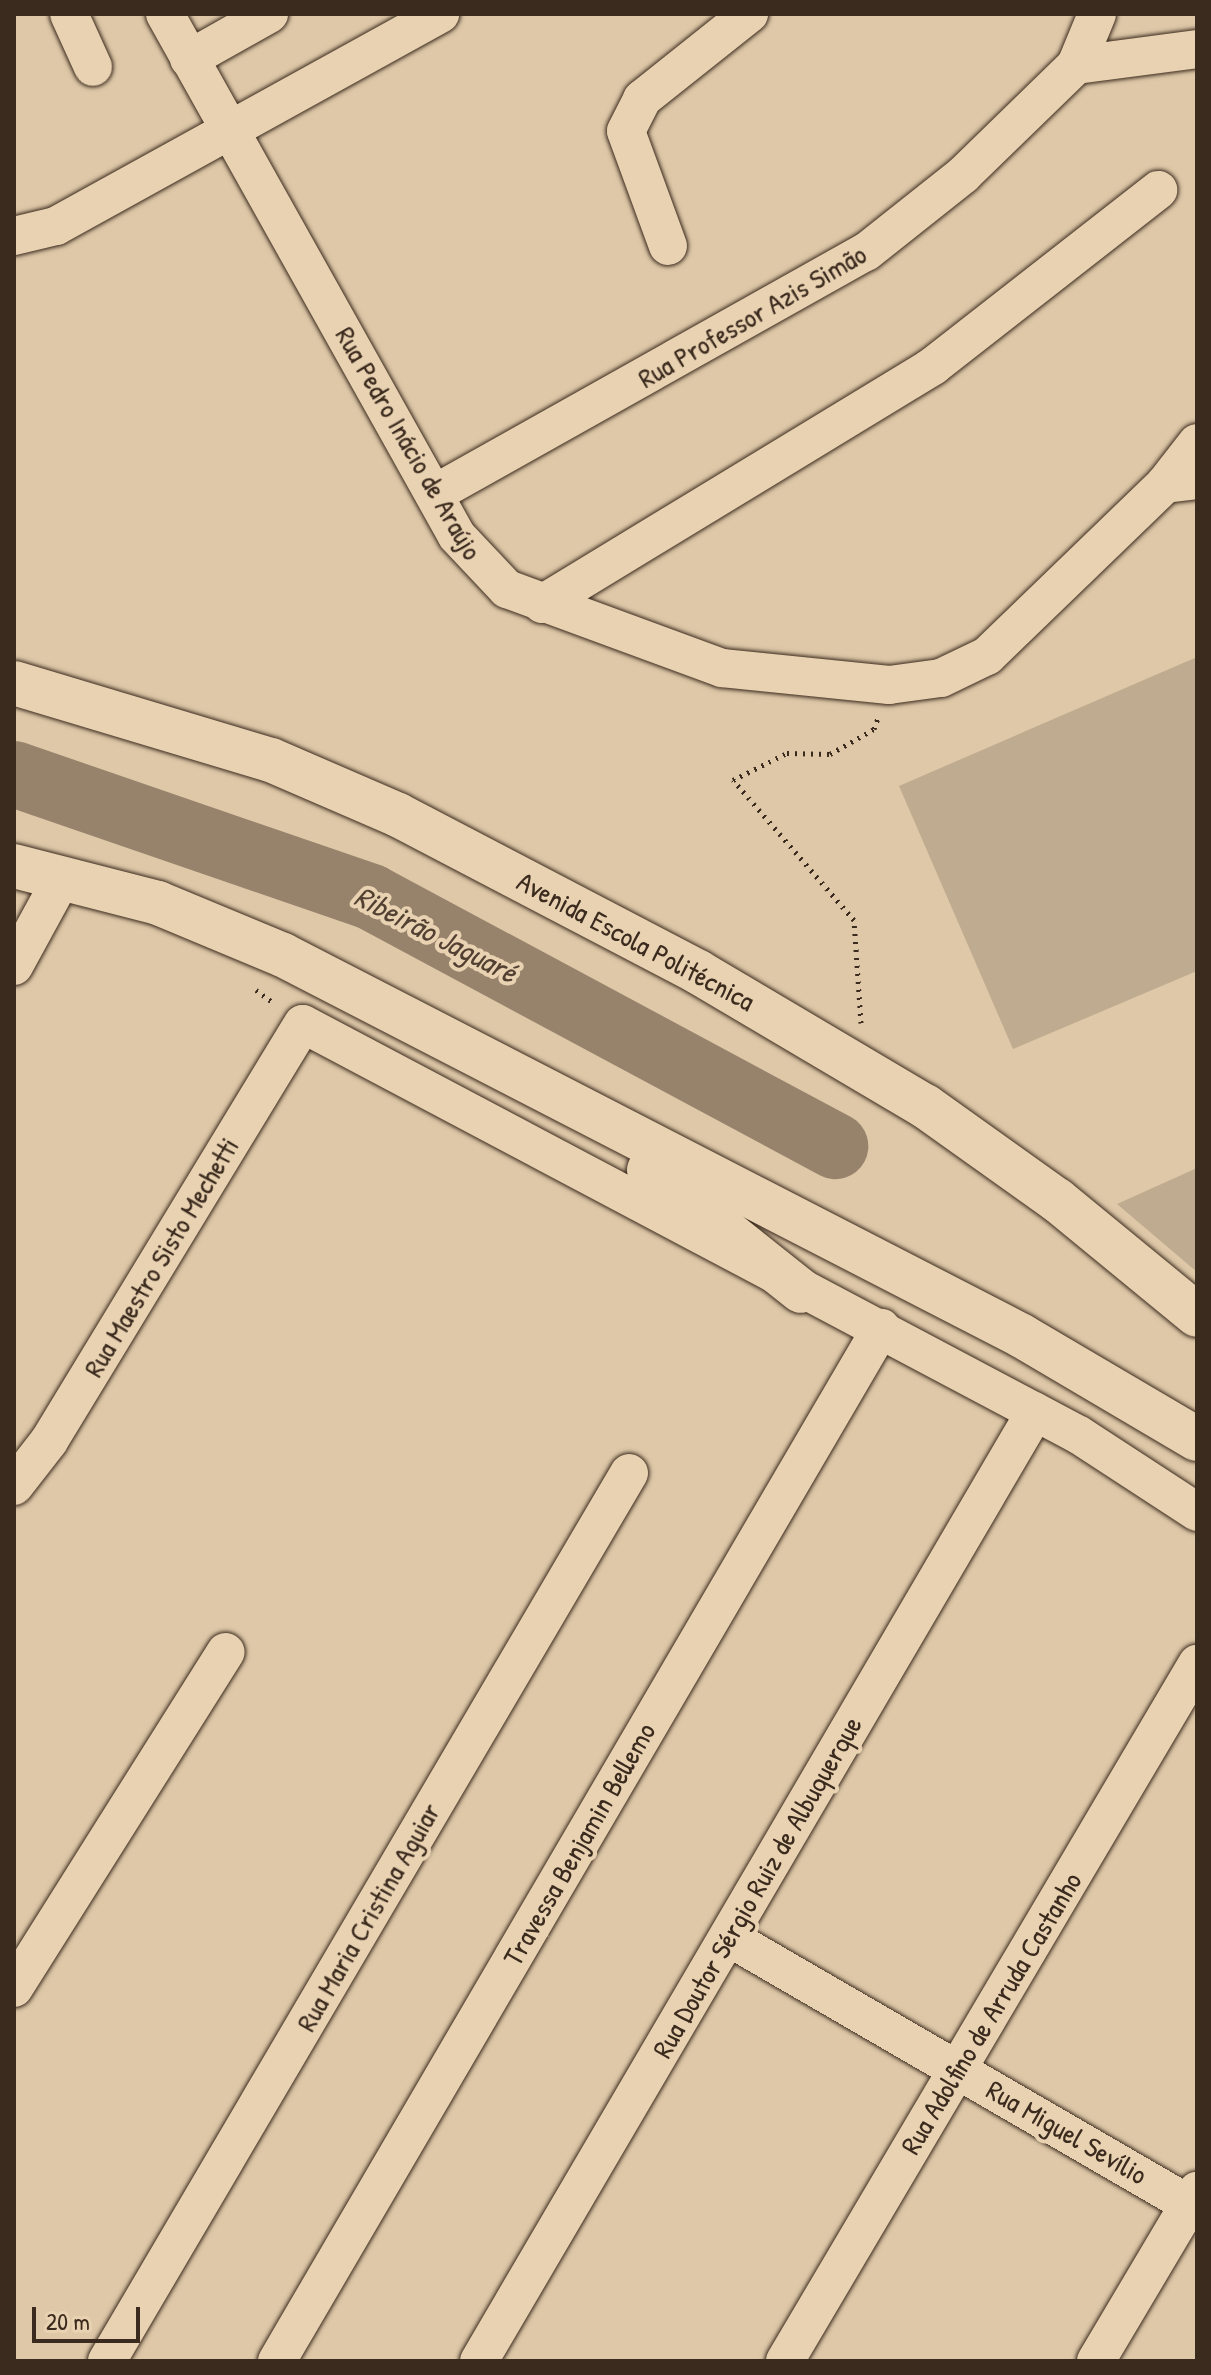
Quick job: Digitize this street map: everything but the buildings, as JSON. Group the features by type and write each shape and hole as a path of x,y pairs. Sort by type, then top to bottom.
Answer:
{"highway":[{"name":"Avenida Escola Politécnica","path":"14,683 158,721 398,815 864,1068 1057,1200 1197,1315"},
{"path":"14,866 158,903 283,955 572,1109 1022,1336 1197,1439"},
{"path":"572,1109 801,1291"}],"street":[{"path":"69,14 93,67"},
{"name":"Rua Pedro Inácio de Araújo","path":"165,14 434,494 478,565 507,589 542,604 722,668 889,685 941,678 987,656 1181,482 1197,443"},
{"path":"189,59 228,25 269,14"},
{"path":"14,236 56,226 229,124 440,14"},
{"path":"668,246 626,131 642,99 749,14"},
{"name":"Rua Professor Azis Simão","path":"434,494 866,252 963,175 1076,65 1097,14"},
{"path":"1076,65 1197,49"},
{"path":"542,604 933,366 1158,190"},
{"path":"14,966 62,878"},
{"name":"Rua Maestro Sisto Mechetti","path":"14,1486 49,1441 303,1024 801,1291"},
{"path":"801,1291 881,1328 1035,1412 1197,1512"},
{"name":"Travessa Benjamin Bellemo","path":"277,2361 881,1328"},
{"name":"Rua Doutor Sérgio Ruiz de Albuquerque","path":"479,2361 1035,1412"},
{"name":"Rua Maria Cristina Aguiar","path":"107,2361 629,1473"},
{"path":"14,1988 226,1652"},
{"name":"Rua Adolfino de Arruda Castanho","path":"785,2361 1197,1664"},
{"name":"Rua Miguel Sevílio","path":"728,1937 1194,2201"},
{"path":"1096,2361 1194,2201"}],"path":[{"path":"864,1068 854,920 733,780 787,753 830,754 874,729 889,685"}],"shaded area":[{"path":"1197,657 1197,971 1013,1049 899,786"},
{"path":"1197,1168 1197,1272 1117,1204"}],"waterway":[{"name":"Ribeirão Jaguaré","path":"14,774 371,897 835,1146"}]}
